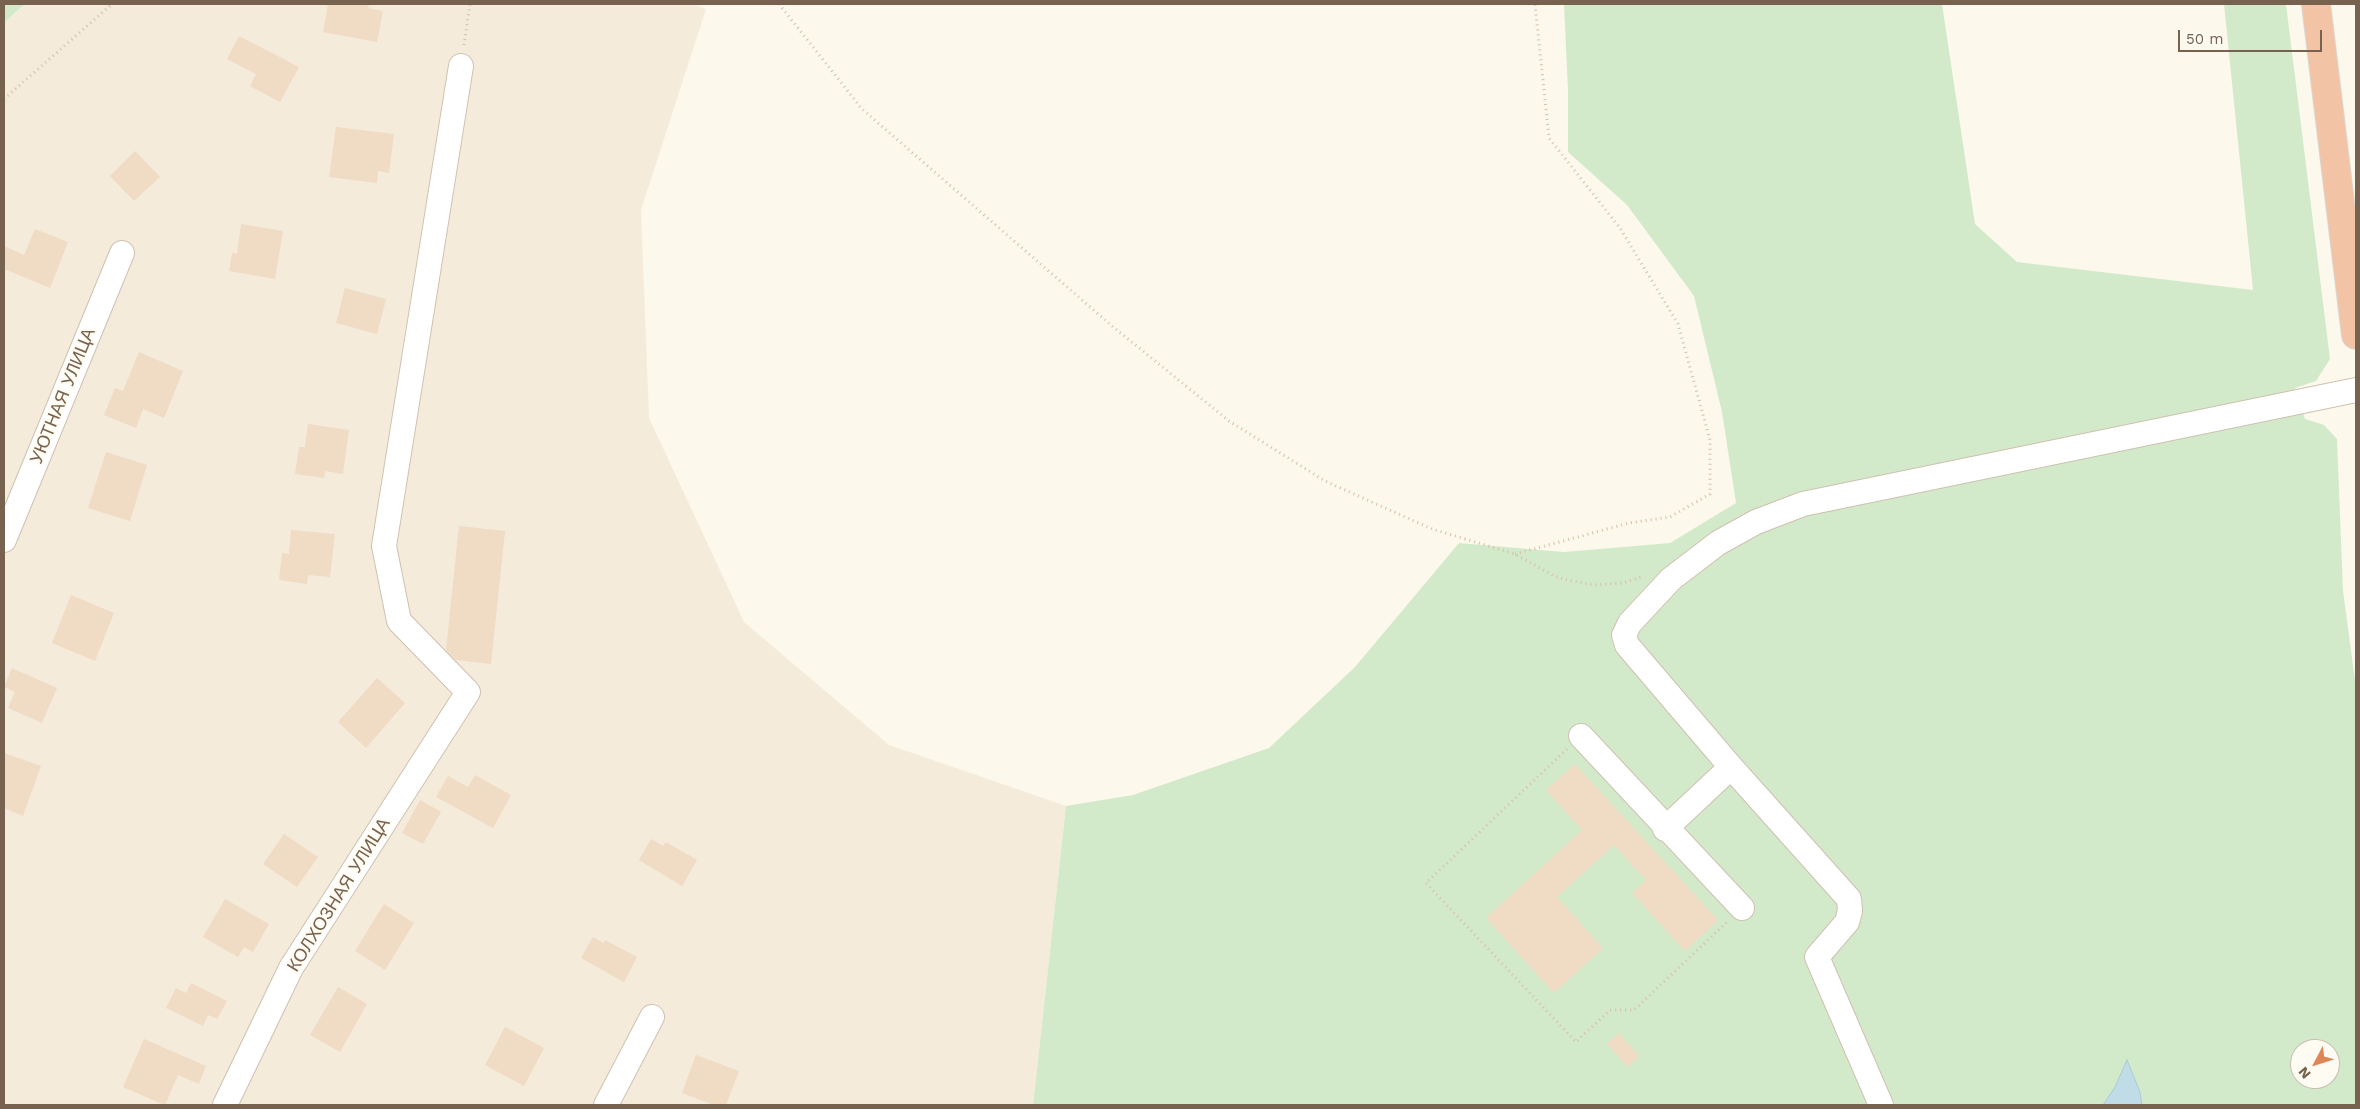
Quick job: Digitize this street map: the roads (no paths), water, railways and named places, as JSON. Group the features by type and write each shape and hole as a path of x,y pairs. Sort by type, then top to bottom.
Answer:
{"highway":[{"path":"2316,4 2356,334"}],"street":[{"name":"КОЛХОЗНАЯ УЛИЦА","path":"225,1105 291,968 468,692 399,621 384,546 461,66"},
{"name":"УЮТНАЯ УЛИЦА","path":"4,540 122,252"},
{"path":"1881,1105 1817,957 1847,922 1850,911 1849,899 1731,768 1627,645 1624,635 1630,623 1671,579 1718,542 1756,522 1803,504 2356,390"},
{"path":"1581,736 1665,829 1742,908"},
{"path":"1665,829 1731,768"},
{"path":"606,1105 652,1017"}],"water":[{"path":"2127,1060 2140,1092 2142,1105 2103,1105 2115,1087"}]}
